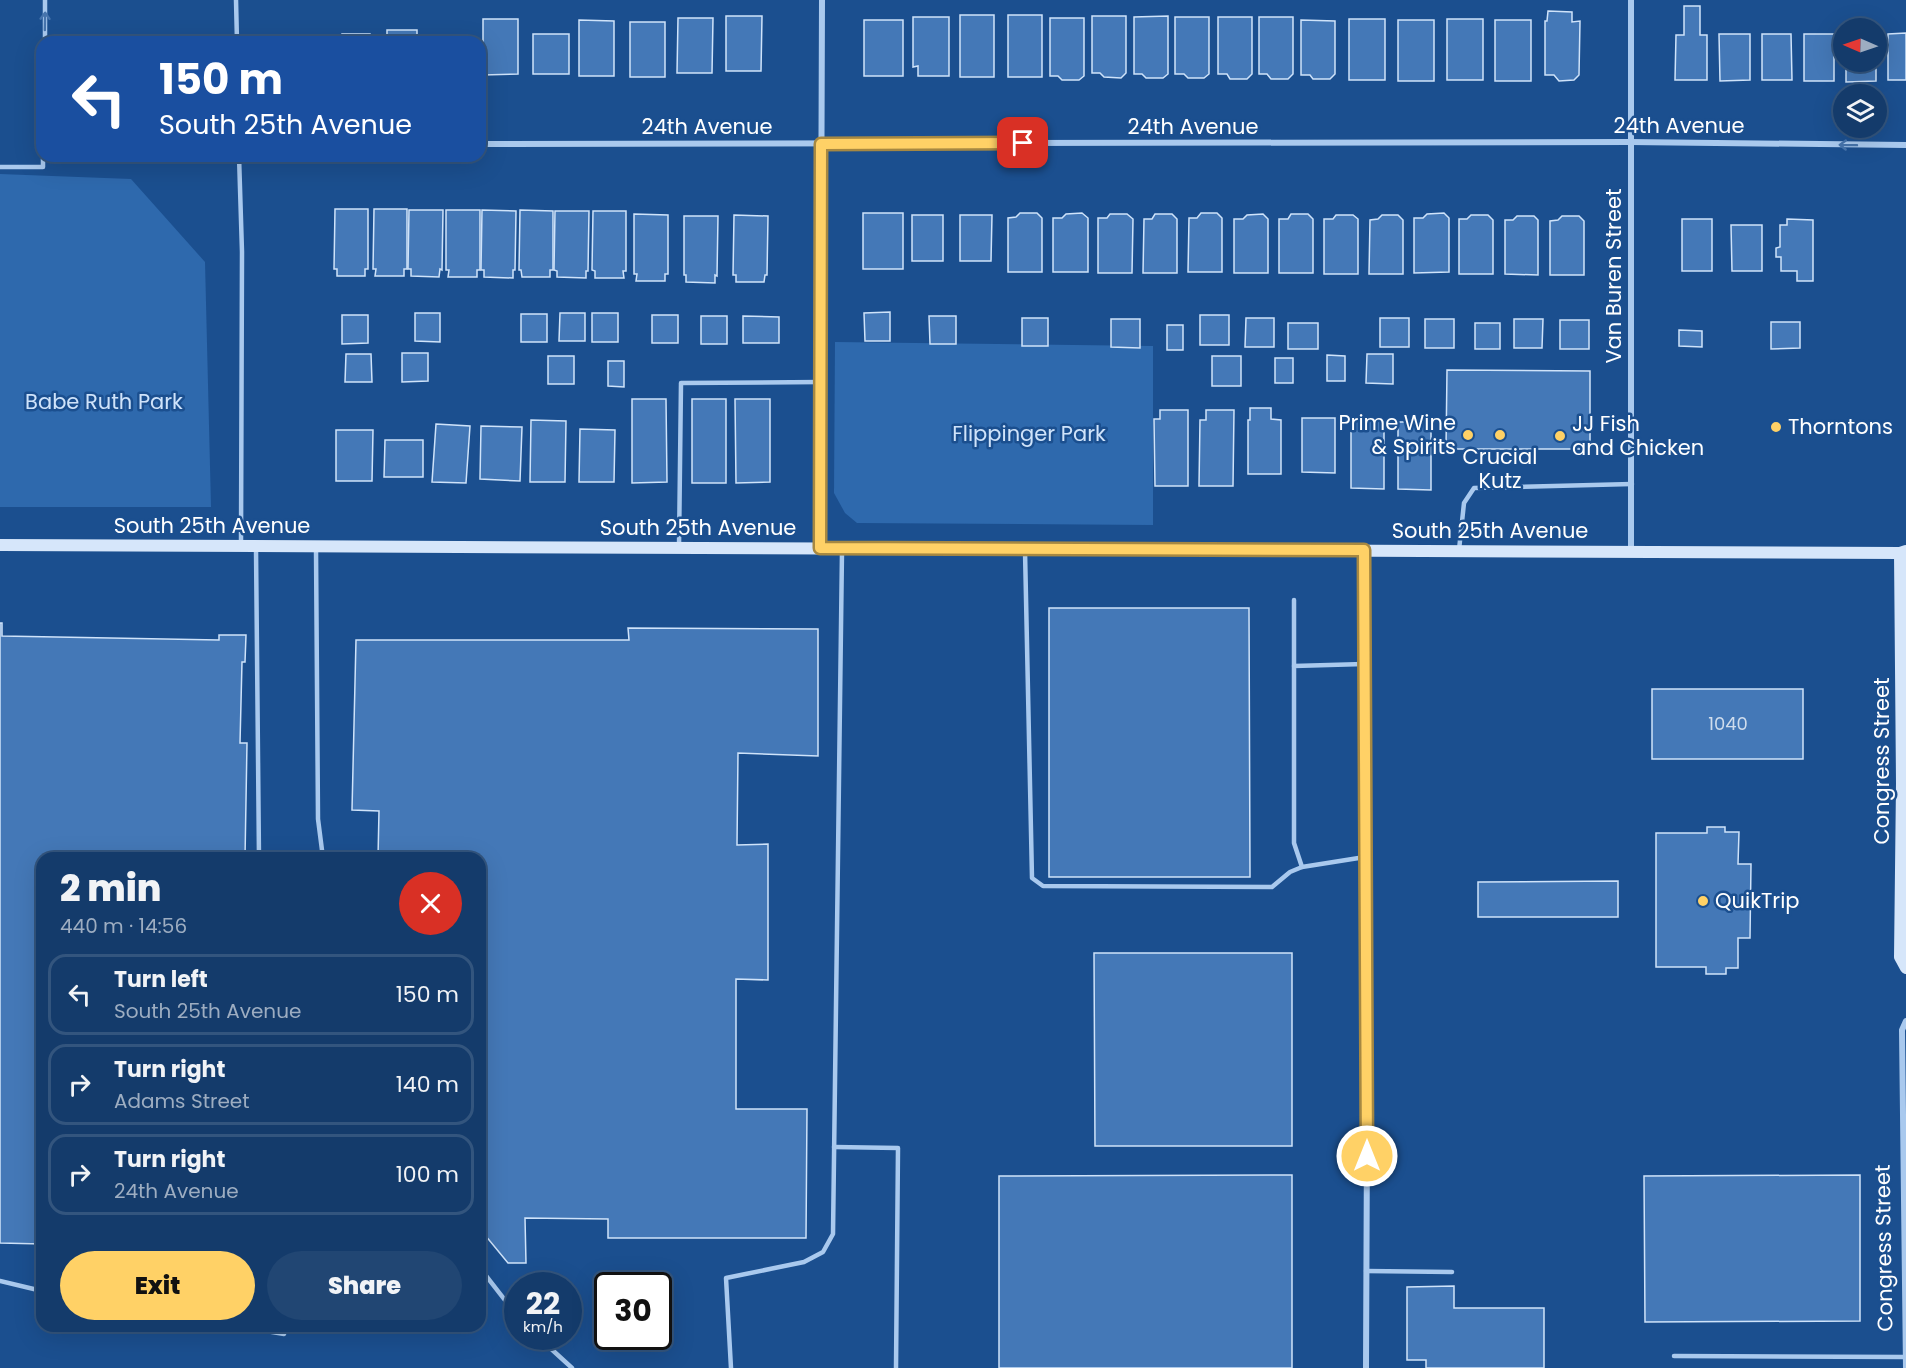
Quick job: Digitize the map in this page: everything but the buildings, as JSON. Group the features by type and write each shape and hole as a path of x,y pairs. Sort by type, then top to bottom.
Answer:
{"main road":[{"name":"South 25th Avenue","path":"0,545 1904,553"},
{"name":"Congress Street","path":"1904,553 1900,957 1906,968"}],"street":[{"path":"820,548 822,0"},
{"name":"Van Buren Street","path":"1631,0 1631,551"},
{"name":"24th Avenue","path":"486,144 1630,142 1906,145"},
{"path":"1364,550 1366,1368"},
{"name":"Congress Street","path":"1905,1368 1902,1030 1906,1021"}],"lane":[{"path":"45,0 45,36"},
{"path":"236,0 237,36"},
{"path":"0,167 43,167 43,162"},
{"path":"239,162 242,252 241,546"},
{"path":"679,547 681,383 821,382"},
{"path":"1459,550 1464,503 1474,488 1632,484"},
{"path":"256,546 259,852"},
{"path":"316,546 318,819 322,852"},
{"path":"731,1368 726,1278 804,1262 823,1252 833,1234 842,548"},
{"path":"1025,549 1032,878 1043,886 1272,887 1302,867 1365,858"},
{"path":"1294,600 1294,843 1302,867"},
{"path":"1294,666 1364,664"},
{"path":"834,1147 898,1148 896,1368"},
{"path":"1366,1271 1452,1272"},
{"path":"486,1276 504,1299"},
{"path":"0,1281 36,1290"},
{"path":"552,1350 572,1368"},
{"path":"1674,1356 1906,1357"}],"green space":[{"name":"Babe Ruth Park","path":"0,174 131,179 205,262 211,507 0,507"},
{"name":"Flippinger Park","path":"835,342 1153,346 1153,525 857,523 845,513 834,493"}],"place":[{"name":"Thorntons","path":"1776,427"},
{"name":"Prime Wine & Spirits","path":"1468,435"},
{"name":"Crucial Kutz","path":"1500,435"},
{"name":"JJ Fish and Chicken","path":"1560,436"},
{"name":"QuikTrip","path":"1703,901"}],"route":[{"path":"1023,143 821,144 820,548 1364,550 1367,1156"}]}
